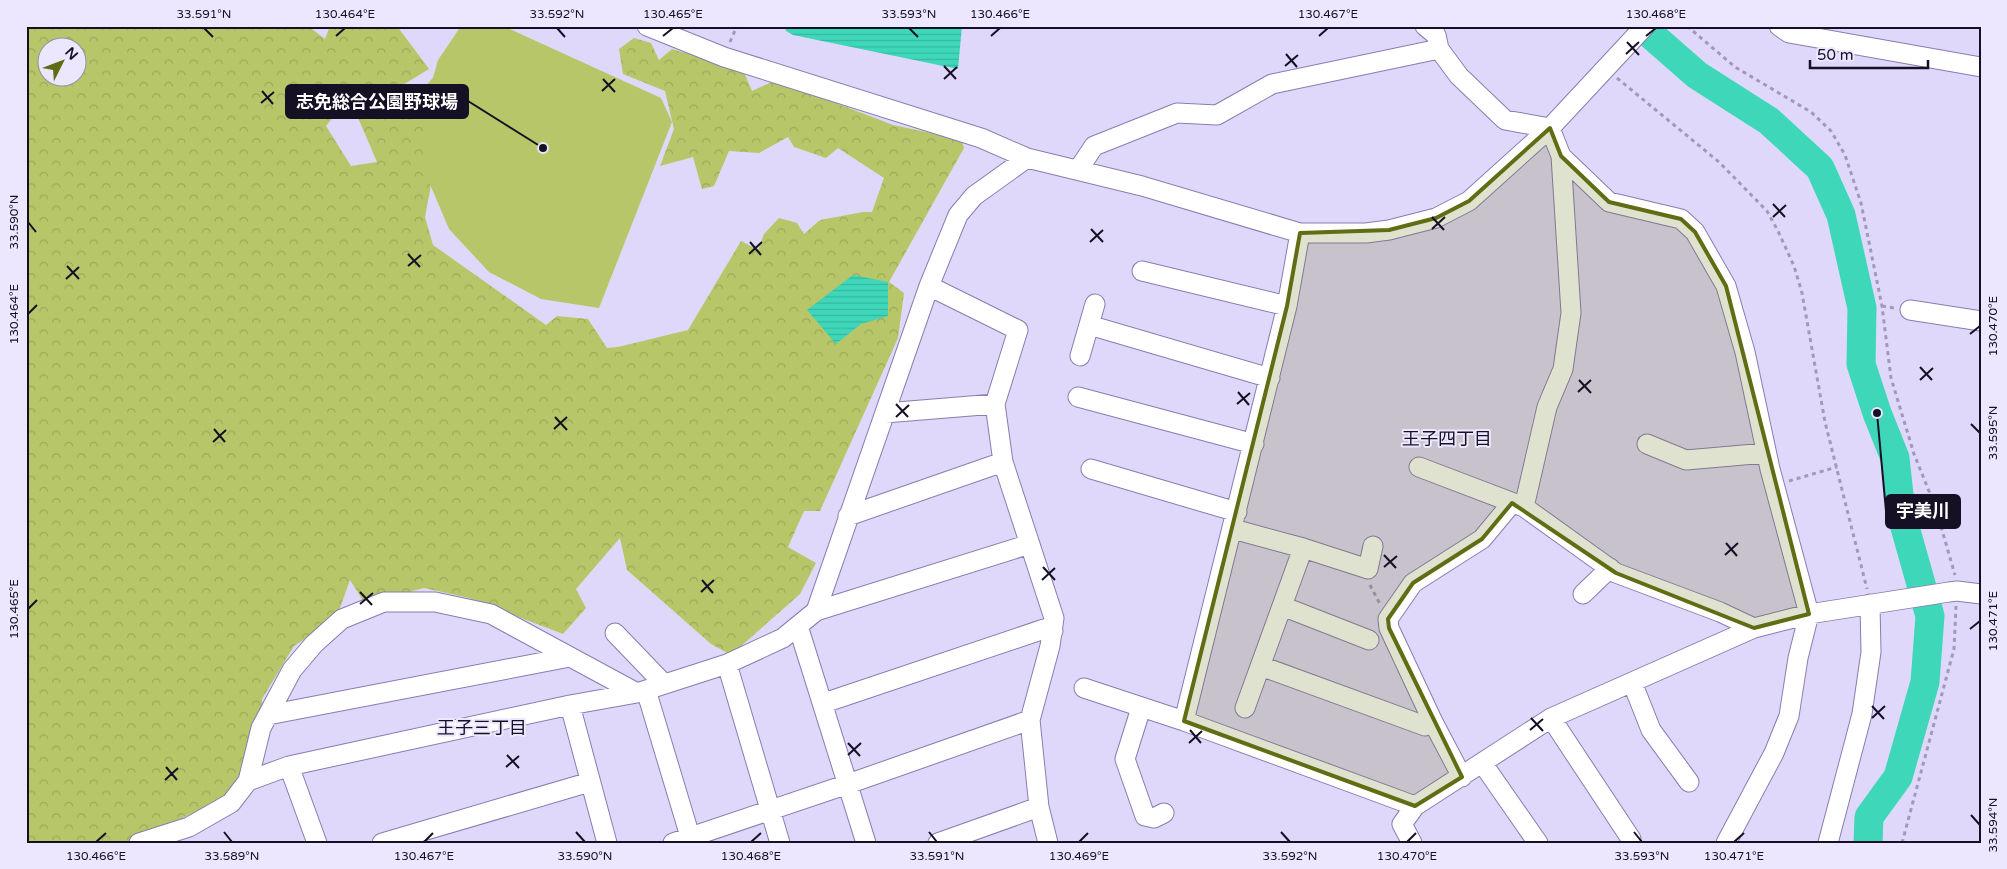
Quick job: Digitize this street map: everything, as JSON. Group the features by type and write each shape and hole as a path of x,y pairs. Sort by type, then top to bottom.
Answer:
{"street":[{"path":"647,26 724,57 981,138 1027,158 1142,186 1300,233 1366,233 1389,230 1436,218 1468,201 1550,128 1645,26"},
{"path":"1779,26 1789,34 1981,67"},
{"path":"1078,170 1094,146 1177,113 1217,115 1272,84 1362,65 1437,34 1459,76 1505,120 1550,128"},
{"path":"1462,777 1433,722 1389,628 1388,619 1413,582 1482,539 1518,505 1547,407 1563,369 1571,313 1561,156 1550,128"},
{"path":"1561,156 1609,202 1681,219 1695,232 1726,286 1745,352 1766,453 1808,614 1798,658 1789,716 1774,754 1726,843"},
{"path":"816,611 945,243 958,215 974,196 1027,158"},
{"path":"1184,721 1288,306 1300,233"},
{"path":"1142,271 1288,306"},
{"path":"930,286 1018,330 995,404 1003,462 1054,618 1053,631 1030,720 1039,807 1048,843"},
{"path":"1080,356 1095,304"},
{"path":"1910,310 1981,321"},
{"path":"1089,325 1270,378"},
{"path":"1078,397 1254,444"},
{"path":"885,413 995,404"},
{"path":"1647,444 1686,460 1766,453"},
{"path":"848,516 1003,462"},
{"path":"1418,467 1518,505 1616,573 1720,612 1754,628"},
{"path":"1091,468 1235,520 1303,548 1364,568 1368,569 1373,546"},
{"path":"248,781 289,766 642,691 727,664 783,638 816,611 1030,544"},
{"path":"1245,708 1303,548"},
{"path":"1583,594 1610,568"},
{"path":"1412,843 1402,824 1415,806 1483,764 1551,718 1754,628 1808,614 1953,591 1981,594"},
{"path":"138,843 189,827 230,803 248,781 260,728 292,670 314,644 342,619 384,602 435,602 491,614 570,657 642,691 685,841 1030,720"},
{"path":"1828,843 1862,714 1871,652 1873,603"},
{"path":"1282,606 1369,640"},
{"path":"798,626 824,703 866,843"},
{"path":"824,703 1044,628 1053,631"},
{"path":"615,633 664,684"},
{"path":"268,714 570,657"},
{"path":"727,664 780,843"},
{"path":"1261,666 1425,726 1433,722"},
{"path":"1632,682 1650,730 1689,782"},
{"path":"1084,688 1184,721 1415,806"},
{"path":"570,705 607,843"},
{"path":"1141,708 1125,760 1146,816 1154,818 1164,813"},
{"path":"1551,718 1631,839"},
{"path":"1483,764 1538,843"},
{"path":"289,766 311,839"},
{"path":"382,843 590,782"},
{"path":"938,843 1039,807"}],"path":[{"path":"1687,26 1735,67 1811,112 1830,131 1845,155 1861,204 1882,306 1891,378 1914,454 1935,506 1955,573 1953,591 1954,649 1902,843"},
{"path":"1609,65 1719,162 1767,211 1794,266 1802,293 1819,392 1873,603"},
{"path":"1774,486 1837,467"},
{"path":"1364,568 1365,576 1388,619"}],"highlighted area":[{"path":"1550,128 1561,156 1609,202 1681,219 1695,232 1726,286 1809,614 1754,628 1616,573 1512,503 1482,539 1413,583 1388,619 1389,628 1462,777 1415,806 1184,721 1287,306 1300,233 1389,230 1436,218 1469,201"}],"green space":[{"path":"26,26 308,26 325,39 330,26 397,26 429,69 396,89 349,97 326,126 351,166 377,162 356,113 371,101 405,109 439,71 434,169 425,217 433,245 546,325 557,316 588,319 607,348 688,330 741,241 758,250 764,234 779,218 797,223 804,234 820,220 872,212 884,178 838,148 826,158 794,147 788,137 759,153 729,151 714,186 702,189 693,157 660,166 674,129 665,91 623,74 619,49 634,38 651,43 659,60 672,49 743,70 752,91 776,80 893,125 931,133 957,124 964,148 889,282 904,293 898,338 820,511 804,511 788,547 816,563 800,594 731,655 711,644 627,570 620,538 576,589 586,608 563,634 469,598 424,588 365,604 350,580 336,619 294,646 262,699 263,753 222,802 184,817 158,834 127,843 26,843"},
{"path":"461,26 503,26 661,98 672,122 599,308 541,299 489,272 449,229 426,175 422,116 438,60"}],"shaded area":[{"path":"785,26 962,26 958,69 793,35 786,31"},
{"path":"853,275 888,282 888,316 861,324 836,344 807,310"}],"waterway":[{"path":"1641,26 1697,75 1769,121 1820,168 1841,215 1862,308 1861,364 1877,413 1895,458 1901,513 1930,616 1925,682 1898,777 1869,817 1868,843"}],"place":[{"name":"志免総合公園野球場","path":"543,148"},
{"name":"宇美川","path":"1877,413"}],"district":[{"name":"王子四丁目","path":"1447,439"},
{"name":"王子三丁目","path":"482,728"}]}
